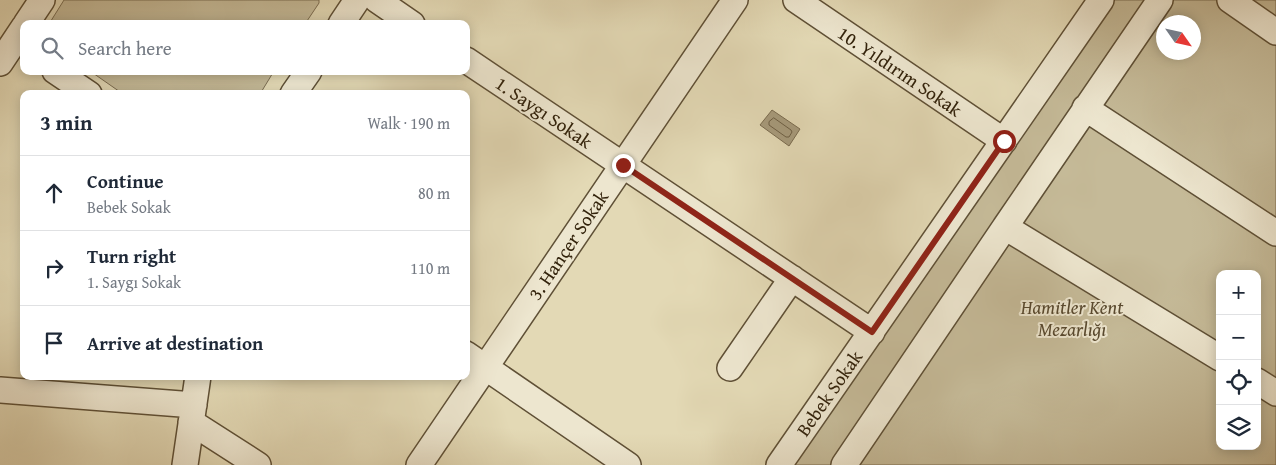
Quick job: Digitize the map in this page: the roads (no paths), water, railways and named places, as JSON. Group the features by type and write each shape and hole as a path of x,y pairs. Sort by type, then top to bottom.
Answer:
{"street":[{"path":"28,20 42,0"},
{"path":"344,20 357,0"},
{"path":"377,0 406,20"},
{"name":"3. Hançer Sokak","path":"476,360 623,165 735,0"},
{"name":"10. Yıldırım Sokak","path":"796,0 1004,141"},
{"name":"Bebek Sokak","path":"780,465 1101,0"},
{"path":"844,465 1160,0"},
{"path":"1230,0 1276,32"},
{"name":"1. Saygı Sokak","path":"470,63 872,332"},
{"path":"61,75 83,90"},
{"path":"296,90 306,75"},
{"path":"1085,108 1276,233"},
{"path":"1006,226 1216,356"},
{"path":"730,368 792,278"},
{"path":"476,360 628,465"},
{"path":"185,465 197,380"},
{"name":"3. Hançer Sokak","path":"418,465 465,380"},
{"path":"1261,384 1276,393"},
{"path":"0,390 192,414 258,465"}],"water":[{"path":"772,110 800,129 789,146 760,125"}],"park label":[{"name":"Hamitler Kent Mezarlığı","path":"1072,318"}]}
